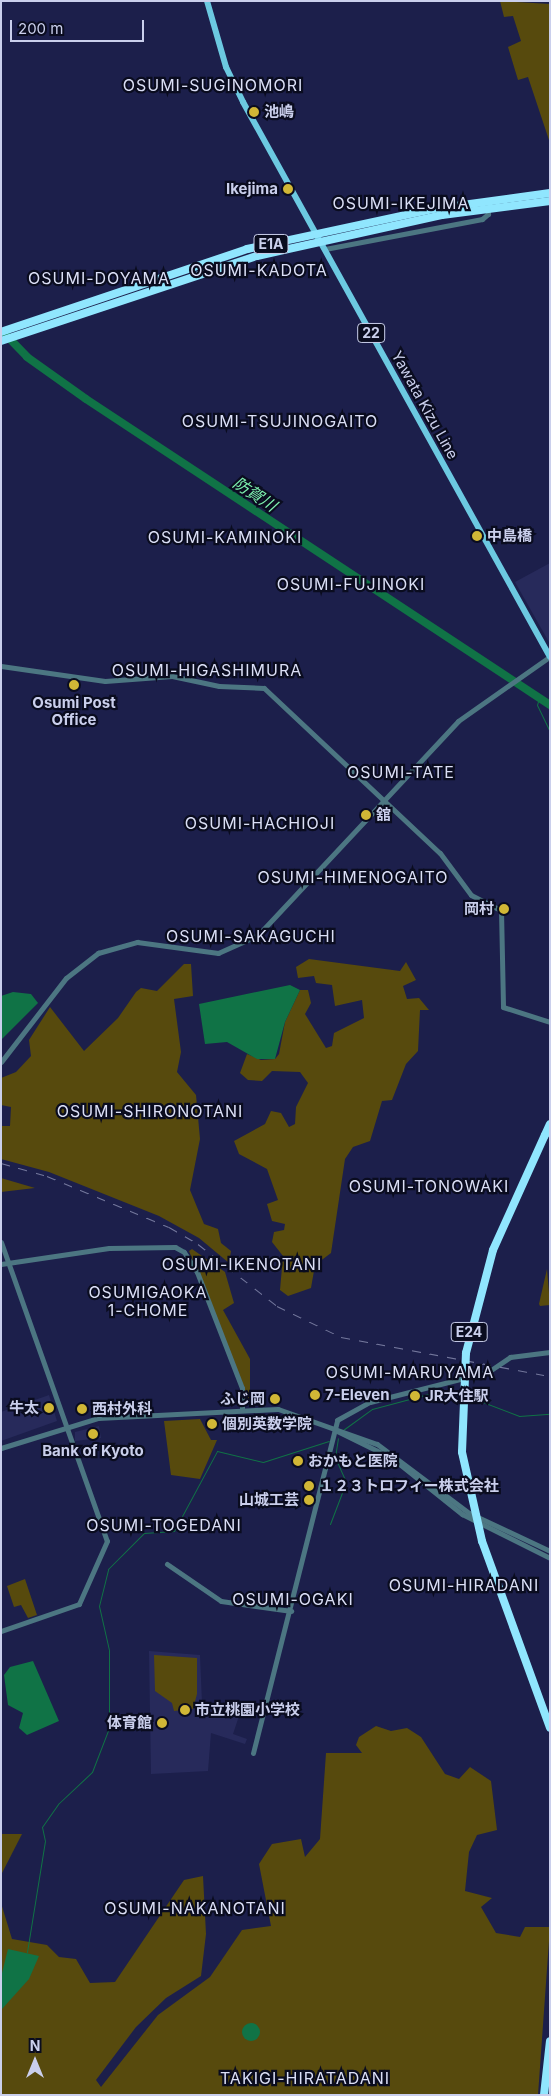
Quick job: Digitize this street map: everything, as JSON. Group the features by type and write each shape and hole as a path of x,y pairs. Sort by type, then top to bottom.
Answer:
{"highway":[{"name":"E1A","path":"1,332 247,250 433,209 550,193"},
{"name":"E1A","path":"1,341 257,256 432,217 550,201"},
{"name":"E24","path":"550,1125 493,1250 466,1353 462,1452 482,1541 532,1661 550,1718"},
{"name":"E24","path":"497,1579 550,1728"},
{"path":"544,2095 550,2041"}],"main road":[{"name":"Yawata Kizu Line","path":"207,1 226,68 550,657"}],"street":[{"path":"324,249 482,219 488,214 486,206"},
{"path":"1,1062 66,978 98,953 137,942 218,953 258,935 458,721 508,682 550,657"},
{"path":"1,666 105,681 172,676 219,686 264,688 440,854 471,895 500,910 503,1007 550,1022"},
{"path":"1,1242 106,1546 79,1604 1,1632"},
{"path":"1,1264 109,1248 162,1246 184,1252 197,1272 242,1388 242,1410"},
{"path":"253,1753 291,1612 329,1444 345,1413 370,1402 488,1372 510,1357 550,1352"},
{"path":"1,1448 66,1426 132,1414 278,1409 336,1430 401,1458 469,1513 550,1551"},
{"path":"350,1436 392,1458 462,1514 550,1558"},
{"path":"167,1564 220,1600 291,1612"}],"shaded area":[{"path":"500,1 550,4 550,143 528,77 518,80 508,47 521,41 513,16 504,17"},
{"path":"550,563 550,644 515,582"},
{"path":"309,959 400,971 406,962 416,980 403,986 407,999 419,998 429,1010 420,1010 418,1051 406,1064 392,1100 382,1101 370,1141 353,1147 345,1159 331,1253 315,1265 311,1288 288,1296 280,1290 283,1256 272,1242 274,1232 284,1230 285,1224 272,1221 267,1204 278,1200 267,1169 239,1154 234,1141 265,1124 271,1111 281,1113 289,1127 295,1124 296,1107 308,1083 300,1072 272,1071 262,1081 248,1080 240,1073 247,1054 261,1060 275,1059 279,1054 285,1022 300,990 308,990 311,1003 305,1014 326,1048 332,1046 334,1033 364,1018 362,1000 335,1006 332,985 316,983 314,976 298,978 296,967"},
{"path":"184,964 191,964 193,996 174,999 181,1052 177,1072 196,1095 200,1139 190,1190 204,1224 218,1229 221,1243 231,1251 229,1263 199,1238 159,1216 49,1172 1,1159 1,1126 10,1126 11,1107 1,1105 1,1078 16,1072 31,1056 29,1040 50,1007 84,1051 118,1018 136,992 141,988 157,991"},
{"path":"290,985 300,990 285,1022 275,1059 257,1059 227,1042 205,1044 199,1004"},
{"path":"13,992 31,994 38,1003 1,1040 1,996"},
{"path":"1,1178 35,1188 1,1192"},
{"path":"192,1249 225,1272 234,1303 223,1310 250,1359 250,1402 245,1399 245,1389 189,1251"},
{"path":"547,1269 550,1305 540,1306 539,1304"},
{"path":"49,1395 57,1421 1,1441 1,1412"},
{"path":"200,1419 211,1440 217,1440 200,1479 171,1475 164,1421"},
{"path":"99,1426 101,1438 75,1441 75,1432"},
{"path":"25,1579 37,1615 28,1618 21,1605 14,1607 7,1586"},
{"name":"市立桃園小学校","path":"149,1651 200,1655 202,1703 239,1716 233,1734 247,1739 245,1744 211,1733 208,1771 151,1774"},
{"path":"154,1655 197,1658 197,1694 193,1709 174,1711 172,1703 155,1691"},
{"path":"33,1661 59,1721 27,1735 19,1728 23,1713 8,1705 4,1675 10,1667"},
{"path":"376,1726 391,1731 407,1728 421,1737 445,1774 459,1779 470,1767 491,1781 497,1830 477,1835 469,1852 465,1891 492,1898 481,1907 496,1933 520,1937 525,1927 550,1927 538,2095 1,2095 1,1903 12,1939 47,1945 59,1957 76,1959 90,1983 115,1982 184,1880 203,1876 206,1934 201,1976 166,1998 136,2027 96,2080 101,2087 158,2015 210,1977 242,1930 271,1926 259,1864 272,1844 301,1839 305,1857 320,1839 326,1753 362,1753 356,1745 359,1737"},
{"path":"1,1834 22,1834 1,1875"},
{"path":"8,1949 39,1956 29,1979 2,2009 1,1977"},
{"path":"251,2023 257,2026 260,2032 257,2038 251,2041 245,2038 242,2032 245,2026"}],"waterway":[{"name":"防賀川","path":"6,335 27,357 86,399 550,705"},
{"path":"539,698 537,705 550,732"},
{"path":"343,1430 372,1409 436,1392 461,1393"},
{"path":"467,1396 519,1416 550,1414"},
{"path":"330,1524 346,1482 335,1457 338,1438"},
{"path":"27,1952 45,1841 42,1827 59,1803 92,1772 109,1728 109,1650 99,1606 108,1569 144,1533 174,1531 217,1451 263,1462 329,1441"}],"railway":[{"path":"1,1163 47,1176 169,1227 198,1244 277,1306 341,1337 550,1376"}],"place":[{"name":"池嶋","path":"254,112"},
{"name":"Ikejima","path":"288,189"},
{"name":"中島橋","path":"477,536"},
{"name":"Osumi Post Office","path":"74,685"},
{"name":"舘","path":"366,815"},
{"name":"岡村","path":"504,909"},
{"name":"7-Eleven","path":"315,1395"},
{"name":"JR大住駅","path":"415,1396"},
{"name":"ふじ岡","path":"275,1399"},
{"name":"牛太","path":"49,1408"},
{"name":"西村外科","path":"82,1409"},
{"name":"個別英数学院","path":"212,1424"},
{"name":"Bank of Kyoto","path":"93,1434"},
{"name":"おかもと医院","path":"298,1461"},
{"name":"１２３トロフィー株式会社","path":"309,1486"},
{"name":"山城工芸","path":"309,1500"},
{"name":"市立桃園小学校","path":"185,1710"},
{"name":"体育館","path":"162,1723"}],"district":[{"name":"OSUMI-SUGINOMORI","path":"213,85"},
{"name":"OSUMI-IKEJIMA","path":"401,203"},
{"name":"OSUMI-KADOTA","path":"259,270"},
{"name":"OSUMI-DOYAMA","path":"99,278"},
{"name":"OSUMI-TSUJINOGAITO","path":"280,421"},
{"name":"OSUMI-KAMINOKI","path":"225,537"},
{"name":"OSUMI-FUJINOKI","path":"351,584"},
{"name":"OSUMI-HIGASHIMURA","path":"207,670"},
{"name":"OSUMI-TATE","path":"401,772"},
{"name":"OSUMI-HACHIOJI","path":"260,823"},
{"name":"OSUMI-HIMENOGAITO","path":"353,877"},
{"name":"OSUMI-SAKAGUCHI","path":"251,936"},
{"name":"OSUMI-SHIRONOTANI","path":"150,1111"},
{"name":"OSUMI-TONOWAKI","path":"429,1186"},
{"name":"OSUMI-IKENOTANI","path":"242,1264"},
{"name":"OSUMIGAOKA 1-CHOME","path":"148,1301"},
{"name":"OSUMI-MARUYAMA","path":"410,1372"},
{"name":"OSUMI-TOGEDANI","path":"164,1525"},
{"name":"OSUMI-HIRADANI","path":"464,1585"},
{"name":"OSUMI-OGAKI","path":"293,1599"},
{"name":"OSUMI-NAKANOTANI","path":"195,1908"},
{"name":"TAKIGI-HIRATADANI","path":"305,2078"}]}
